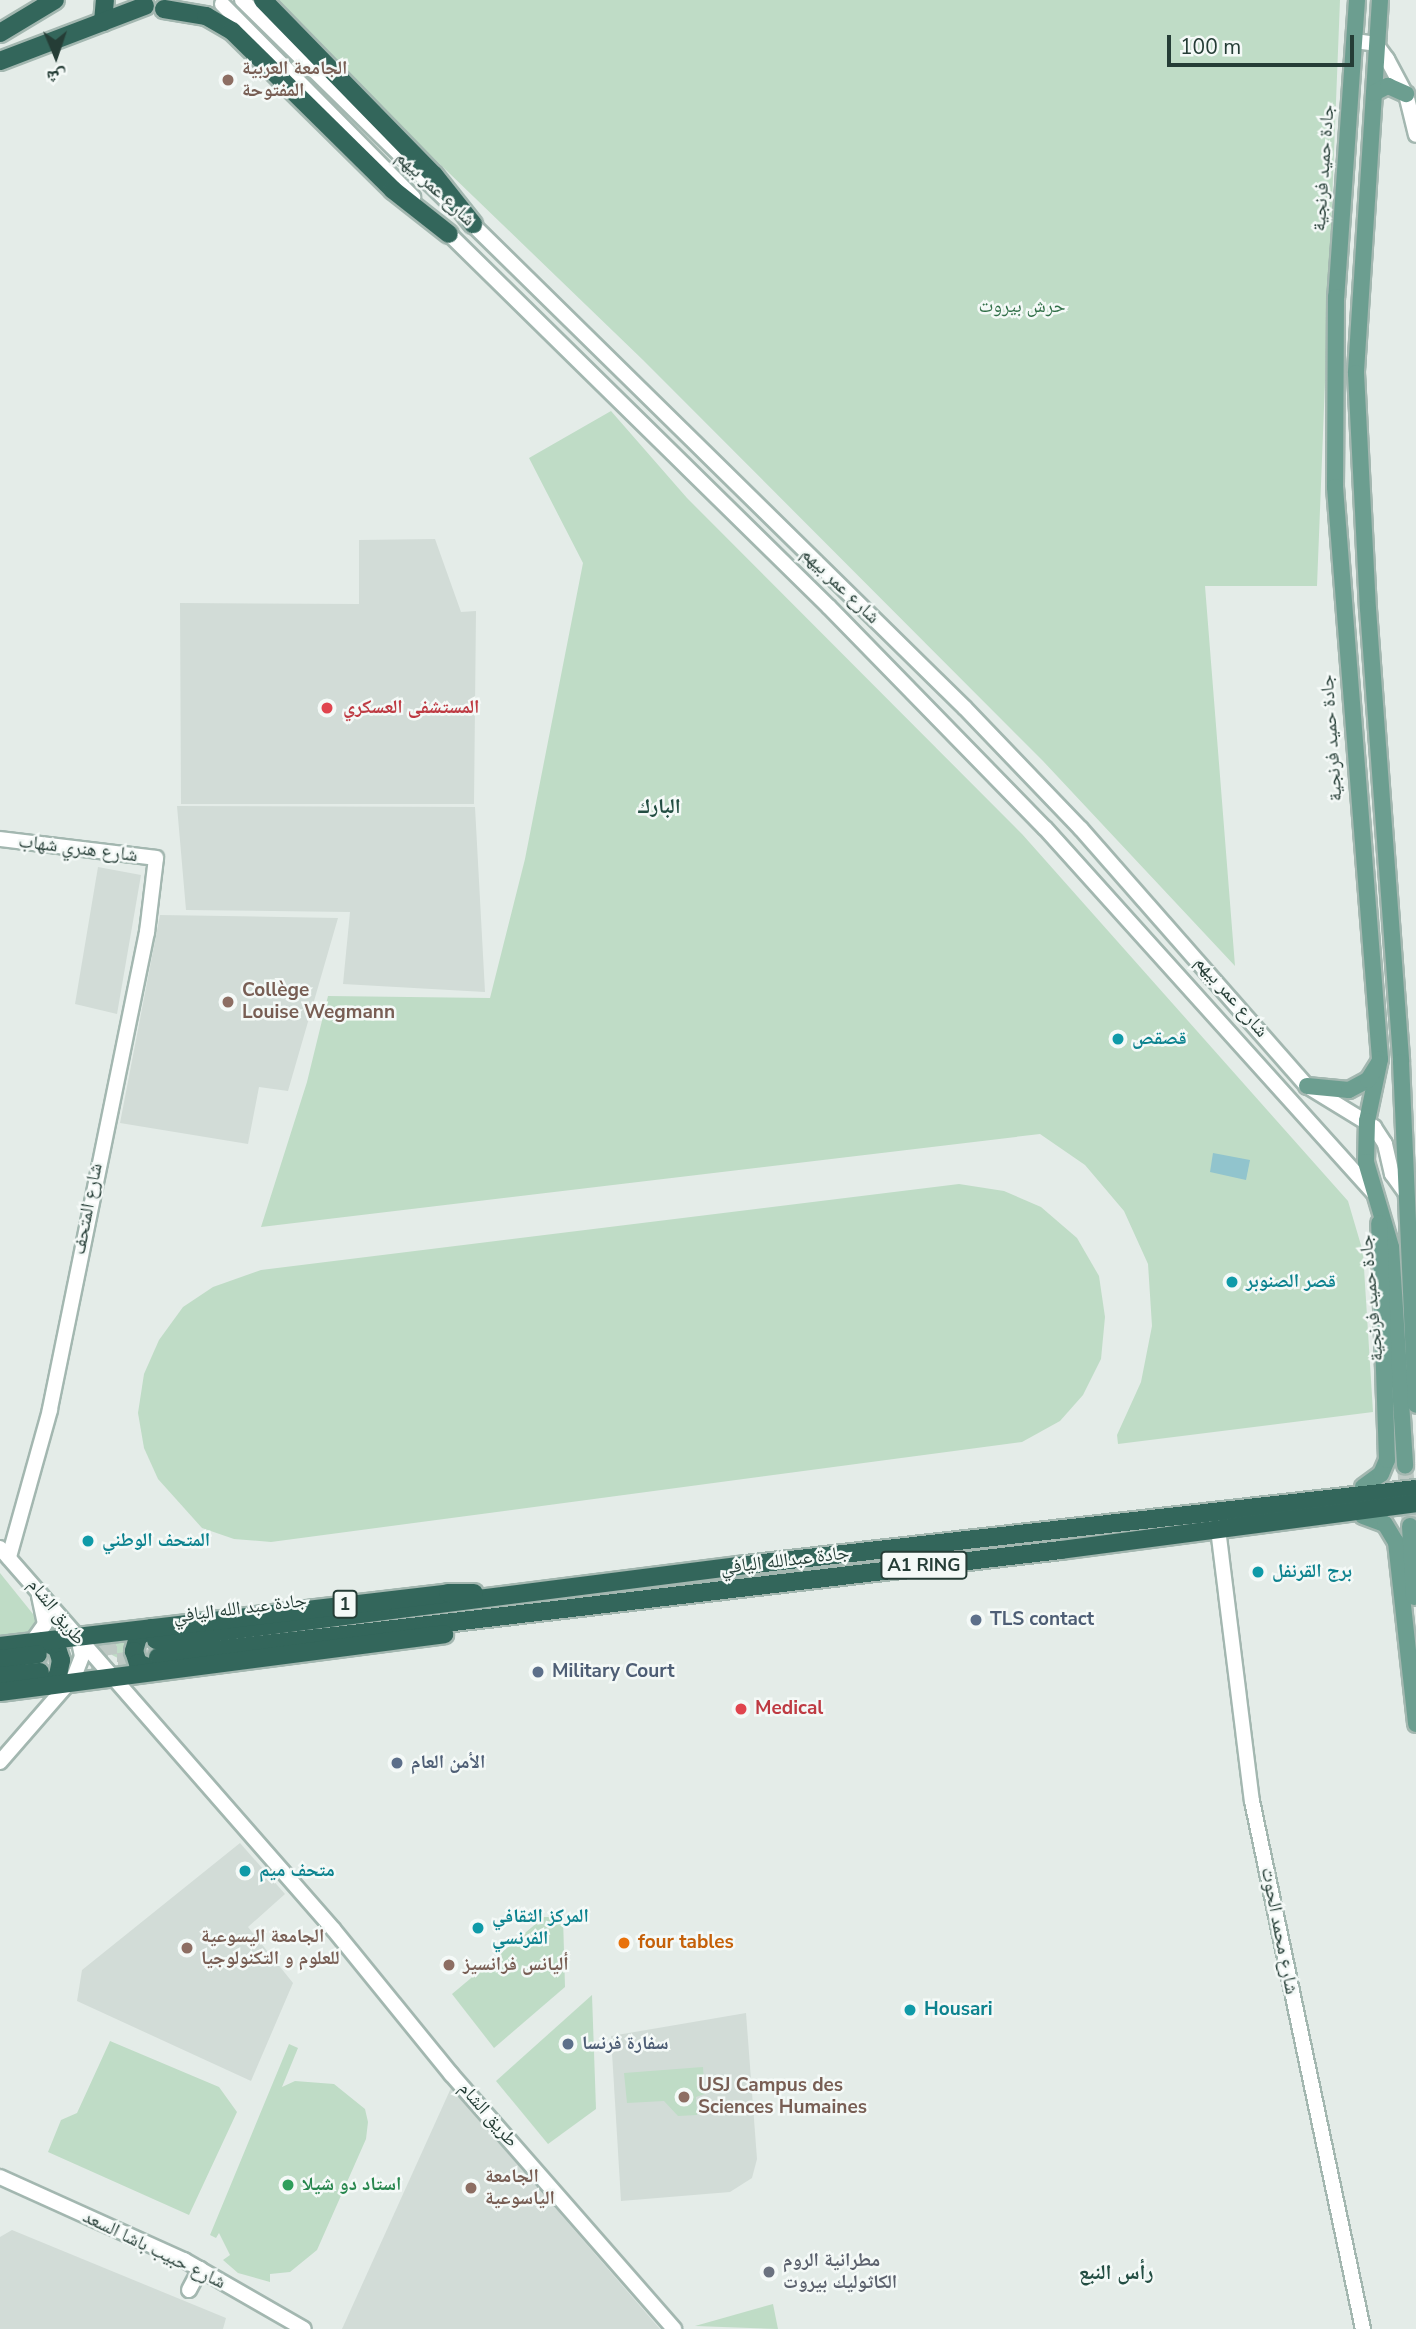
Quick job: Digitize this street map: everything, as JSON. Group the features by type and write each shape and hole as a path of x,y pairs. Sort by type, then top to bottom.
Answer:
{"highway":[{"path":"103,22 105,0"},
{"path":"164,9 199,0"},
{"path":"263,0 434,175 473,225"},
{"path":"0,33 52,1"},
{"path":"0,61 103,22 137,3 206,16 232,31 393,190 449,234"},
{"path":"1216,1510 1363,1487 1410,1474"},
{"name":"جادة عبدالله اليافي","path":"537,1595 746,1565 1416,1489"},
{"name":"جادة عبدالله اليافي","path":"157,1649 540,1613 1307,1519 1416,1503"},
{"path":"1307,1519 1363,1516 1413,1519"},
{"name":"1","path":"157,1649 448,1593 537,1595"},
{"path":"0,1692 78,1638 157,1649"},
{"path":"0,1646 39,1664 69,1683 109,1677 157,1649"},
{"path":"0,1659 39,1664"},
{"path":"0,1676 39,1664"}],"main road":[{"name":"شارع عمر بيهم","path":"242,0 965,708 1260,1028 1307,1086 1367,1121 1380,1134 1392,1174 1413,1196"},
{"name":"جادة حميد فرنجية","path":"1357,0 1336,297 1335,487 1380,1059 1367,1121 1366,1162 1391,1247 1410,1474"},
{"path":"1374,93 1380,0"},
{"name":"شارع عمر بيهم","path":"222,4 449,234 829,607 1036,818 1377,1201"},
{"path":"1355,41 1378,46 1406,94 1416,135"},
{"path":"1374,93 1388,86 1406,94"},
{"name":"جادة حميد فرنجية","path":"1374,93 1356,373 1368,609 1403,1122 1413,1146 1416,1405"},
{"name":"شارع هنري شهاب","path":"0,839 156,859"},
{"name":"شارع المتحف","path":"5,1553 50,1410 147,932 156,859"},
{"path":"1246,1051 1260,1028"},
{"path":"1307,1086 1330,1091 1355,1088 1368,1080 1380,1059"},
{"path":"1363,1487 1376,1479 1387,1460 1377,1201"},
{"path":"1363,1516 1385,1524 1396,1542 1416,1724"},
{"path":"1413,1519 1416,1623"},
{"name":"شارع محمد الحوت","path":"1218,1529 1252,1801 1363,2329"},
{"name":"طريق الشام","path":"5,1553 33,1581 109,1677 334,1930 451,2074 674,2329"},
{"path":"33,1581 45,1624 39,1664 43,1698 38,1716"},
{"path":"0,1762 69,1683 81,1662 78,1638"},
{"name":"شارع حبيب باشا السعد","path":"0,2177 200,2269 304,2329"},
{"path":"189,2290 200,2269"}],"shaded area":[{"name":"المستشفى العسكري","path":"435,539 461,612 476,611 474,804 181,804 180,603 359,604 359,540"},
{"path":"177,806 475,807 485,992 343,984 350,912 186,910"},
{"path":"98,867 141,875 117,1014 75,1004"},
{"name":"Collège Louise Wegmann","path":"160,915 338,918 288,1091 259,1087 248,1144 120,1123"},
{"name":"الجامعة اليسوعية للعلوم و التكنولوجيا","path":"240,1843 285,1894 248,1927 293,1983 251,2081 77,2001 82,1970"},
{"name":"USJ Campus des Sciences Humaines","path":"746,2013 757,2159 752,2178 730,2192 621,2201 611,2036"},
{"name":"الجامعة الياسوعية","path":"451,2088 453,2090 660,2329 342,2329"},
{"path":"12,2230 226,2318 223,2329 0,2329 0,2237"}],"green space":[{"name":"حرش بيروت","path":"276,0 1340,0 1317,586 1205,586 1235,966 1043,761 643,360 277,7"},
{"path":"611,411 687,498 1022,834 1348,1201 1363,1252 1373,1412 1118,1444 1117,1435 1141,1382 1152,1326 1148,1264 1124,1211 1085,1165 1040,1134 261,1227 307,1082 328,996 490,998 525,859 583,563 529,458"},
{"path":"959,1184 1004,1191 1041,1207 1077,1238 1099,1276 1105,1317 1101,1359 1083,1395 1060,1421 1022,1442 271,1542 234,1539 202,1528 158,1479 144,1448 138,1413 144,1374 159,1340 183,1307 213,1287 261,1270"},
{"path":"0,1573 37,1619 31,1636 0,1639"},
{"path":"113,1640 124,1640 133,1666 112,1655"},
{"path":"544,1917 563,1917 565,1987 494,2048 452,1994"},
{"path":"592,1995 596,2109 548,2144 496,2081"},
{"path":"110,2041 219,2087 237,2112 189,2215 48,2152 61,2120 77,2113"},
{"name":"استاد دو شيلا","path":"289,2044 298,2048 282,2087 295,2081 334,2084 365,2109 368,2122 366,2139 317,2250 290,2272 270,2274 270,2282 238,2273 223,2260 230,2255 219,2233 216,2238 210,2235"},
{"path":"703,2067 705,2094 696,2097 697,2115 678,2116 664,2101 627,2103 624,2073"},
{"path":"773,2304 778,2329 695,2326"}],"water":[{"path":"1213,1153 1250,1160 1246,1180 1210,1172"}],"tunnel":[{"path":"1405,1466 1410,1526"},
{"path":"45,1654 150,1641"},
{"path":"64,1669 151,1658"}],"place":[{"name":"الجامعة العربية المفتوحة","path":"228,80"},
{"name":"المستشفى العسكري","path":"327,708"},
{"name":"Collège Louise Wegmann","path":"228,1002"},
{"name":"قصقص","path":"1118,1039"},
{"name":"قصر الصنوبر","path":"1232,1282"},
{"name":"المتحف الوطني","path":"88,1541"},
{"name":"برج القرنفل","path":"1258,1572"},
{"name":"TLS contact","path":"976,1620"},
{"name":"Military Court","path":"538,1672"},
{"name":"Medical","path":"741,1709"},
{"name":"الأمن العام","path":"397,1763"},
{"name":"متحف ميم","path":"245,1871"},
{"name":"المركز الثقافي الفرنسي","path":"478,1928"},
{"name":"four tables","path":"624,1943"},
{"name":"الجامعة اليسوعية للعلوم و التكنولوجيا","path":"187,1948"},
{"name":"أليانس فرانسيز","path":"449,1965"},
{"name":"Housari","path":"910,2010"},
{"name":"سفارة فرنسا","path":"568,2044"},
{"name":"USJ Campus des Sciences Humaines","path":"684,2097"},
{"name":"استاد دو شيلا","path":"288,2185"},
{"name":"الجامعة الياسوعية","path":"471,2188"},
{"name":"مطرانية الروم الكاثوليك بيروت","path":"769,2272"}],"district":[{"name":"البارك","path":"659,806"},
{"name":"رأس النبع","path":"1116,2272"}]}
